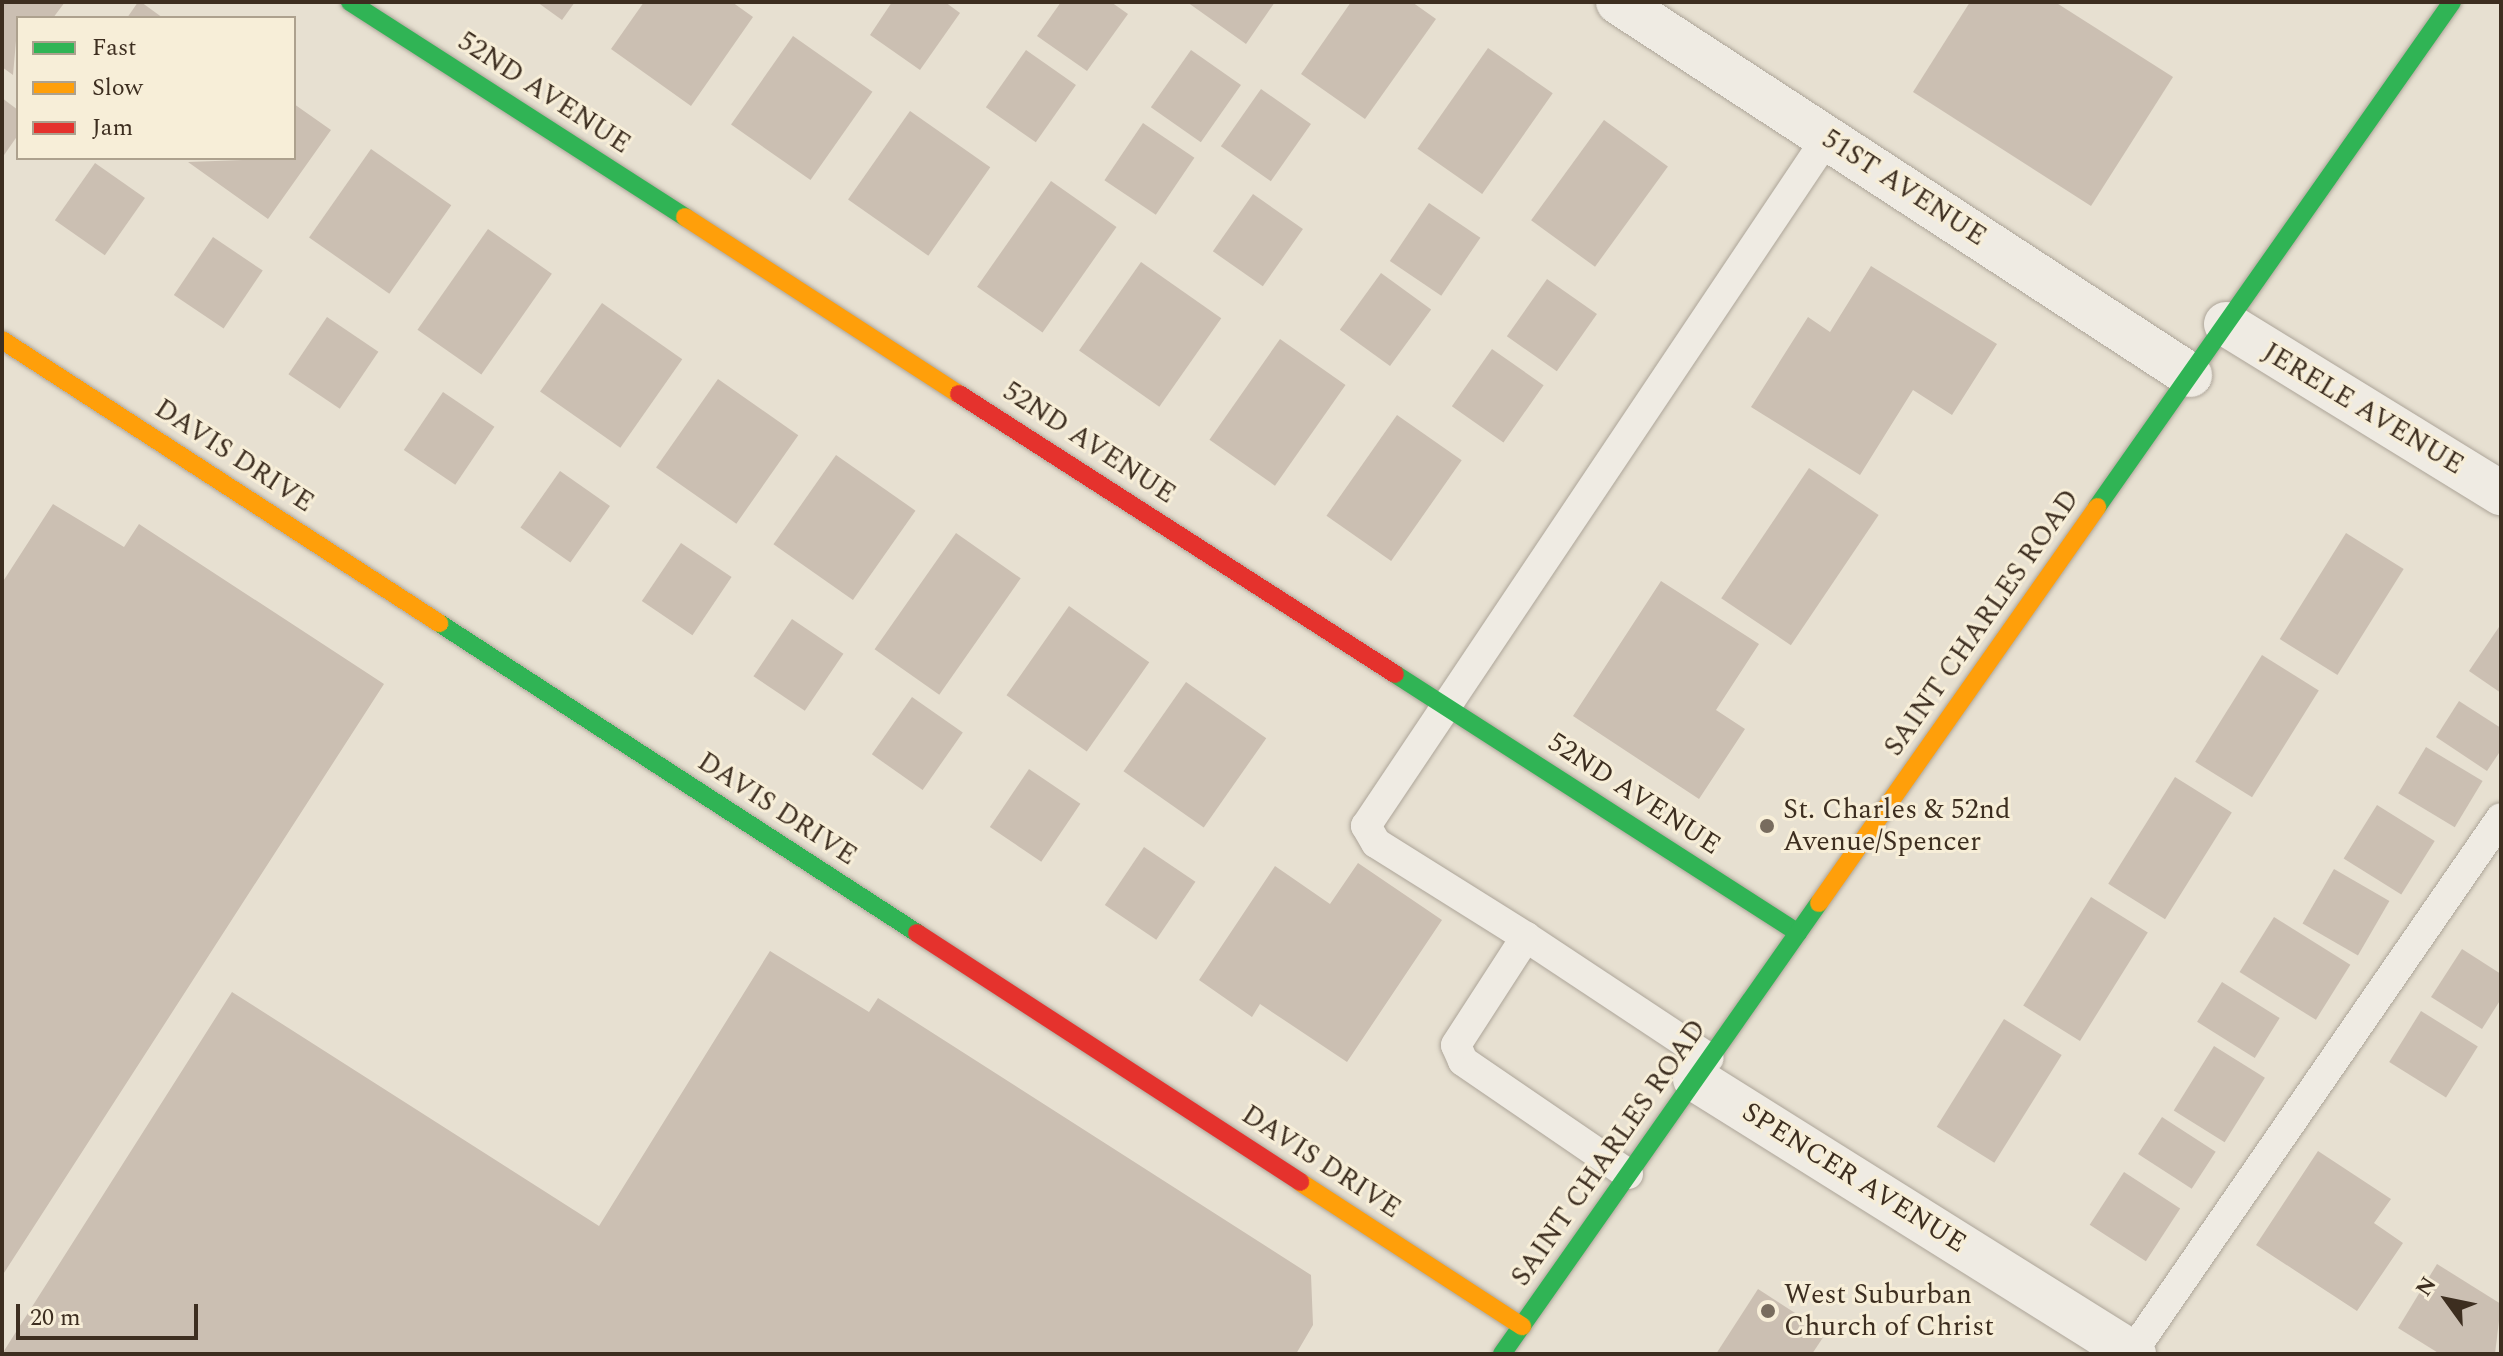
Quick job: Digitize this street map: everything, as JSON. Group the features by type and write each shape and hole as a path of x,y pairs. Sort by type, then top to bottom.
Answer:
{"street":[{"name":"52ND AVENUE","path":"350,2 1798,933"},
{"name":"51ST AVENUE","path":"1618,2 2190,375"},
{"name":"SAINT CHARLES ROAD","path":"1502,1354 2451,2"},
{"name":"JERELE AVENUE","path":"2226,324 2501,493"},
{"name":"DAVIS DRIVE","path":"2,340 1522,1326"},
{"name":"SPENCER AVENUE","path":"1702,1069 2132,1354"}],"lane":[{"path":"1702,1069 1526,937 1376,843 1366,826 1827,138"},
{"path":"2132,1354 2501,818"},
{"path":"1526,937 1456,1045 1463,1061 1628,1174"}],"building":[{"path":"2,2 65,2 54,16 16,16 13,75 2,67"},
{"path":"141,2 160,16 128,16"},
{"path":"537,2 575,2 562,20"},
{"path":"644,2 732,2 753,17 691,106 611,49"},
{"path":"892,2 945,2 960,13 920,70 870,35"},
{"path":"1061,2 1111,2 1128,14 1087,71 1037,36"},
{"path":"1187,2 1275,2 1246,44"},
{"path":"1351,2 1412,2 1436,19 1365,119 1301,74"},
{"path":"1970,2 2055,2 2173,77 2091,206 1913,92"},
{"path":"793,36 872,92 811,180 731,124"},
{"path":"1488,48 1553,93 1482,194 1417,149"},
{"path":"1026,50 1076,85 1036,142 986,107"},
{"path":"1191,50 1241,85 1201,142 1151,107"},
{"path":"1261,89 1311,124 1271,181 1221,146"},
{"path":"2,98 16,108 16,138 2,158"},
{"path":"296,105 331,130 268,219 188,162 296,160"},
{"path":"910,111 990,167 928,256 848,199"},
{"path":"1604,120 1668,166 1595,267 1531,220"},
{"path":"1143,123 1194,158 1156,215 1104,180"},
{"path":"371,149 451,205 389,294 309,237"},
{"path":"95,163 145,198 105,255 55,220"},
{"path":"1051,181 1117,227 1043,333 977,287"},
{"path":"1253,194 1303,229 1263,286 1213,251"},
{"path":"1429,203 1480,238 1441,296 1390,261"},
{"path":"488,229 552,274 481,374 417,330"},
{"path":"213,237 263,271 224,329 174,295"},
{"path":"1141,262 1221,318 1159,407 1079,350"},
{"path":"1871,266 1997,344 1952,415 1913,390 1860,475 1751,407 1808,317 1830,332"},
{"path":"1381,273 1431,309 1390,366 1340,330"},
{"path":"1547,279 1597,314 1557,371 1507,336"},
{"path":"602,303 682,359 620,448 540,391"},
{"path":"327,317 378,352 340,409 288,374"},
{"path":"1280,339 1346,385 1275,486 1209,440"},
{"path":"1492,349 1544,385 1503,442 1452,406"},
{"path":"718,379 798,435 736,524 656,467"},
{"path":"443,392 494,427 455,485 404,450"},
{"path":"1397,415 1462,460 1391,561 1326,516"},
{"path":"836,455 915,511 853,600 773,544"},
{"path":"1809,468 1879,515 1791,645 1721,598"},
{"path":"560,471 610,506 570,563 520,528"},
{"path":"53,504 124,547 139,524 384,684 2,1276 2,583"},
{"path":"956,533 1021,578 939,695 875,649"},
{"path":"2346,533 2404,569 2337,675 2280,639"},
{"path":"681,543 732,577 692,635 642,601"},
{"path":"1661,581 1759,644 1716,710 1745,729 1699,799 1573,716"},
{"path":"1069,606 1149,662 1087,751 1006,695"},
{"path":"792,619 843,654 805,711 753,676"},
{"path":"2501,624 2501,693 2469,671"},
{"path":"2262,655 2319,691 2252,797 2195,762"},
{"path":"1186,682 1266,738 1204,827 1123,771"},
{"path":"912,697 963,733 923,790 872,754"},
{"path":"2459,701 2501,728 2501,750 2487,771 2436,737"},
{"path":"2426,747 2483,781 2455,827 2398,793"},
{"path":"1029,769 1080,804 1041,862 990,827"},
{"path":"2175,777 2232,813 2165,919 2108,884"},
{"path":"2377,805 2435,841 2401,894 2344,858"},
{"path":"1144,847 1195,882 1156,940 1105,905"},
{"path":"1358,863 1442,920 1347,1062 1260,1004 1252,1017 1199,980 1275,866 1330,904"},
{"path":"2334,869 2389,901 2358,956 2302,924"},
{"path":"2091,897 2148,933 2080,1041 2023,1006"},
{"path":"2274,917 2350,965 2316,1020 2240,972"},
{"path":"2462,949 2501,974 2501,999 2482,1029 2431,997"},
{"path":"770,951 869,1012 878,998 1311,1275 1313,1325 1296,1354 2,1354 232,992 599,1226"},
{"path":"2222,982 2280,1018 2255,1058 2197,1022"},
{"path":"2421,1011 2478,1047 2446,1097 2389,1062"},
{"path":"2004,1019 2062,1055 1994,1163 1937,1127"},
{"path":"2214,1046 2265,1078 2225,1142 2174,1110"},
{"path":"2162,1117 2216,1152 2192,1189 2138,1154"},
{"path":"2318,1151 2391,1199 2374,1223 2403,1243 2357,1311 2256,1245"},
{"path":"2124,1172 2180,1208 2146,1261 2090,1225"},
{"path":"2437,1264 2501,1304 2495,1354 2440,1354 2398,1328"},
{"name":"West Suburban Church of Christ","path":"1758,1289 1826,1333 1812,1354 1716,1354"}],"traffic: fast":[{"path":"350,2 685,217"},
{"path":"2097,507 2452,2"},
{"path":"439,623 917,933"},
{"path":"1395,674 1798,933"},
{"path":"1502,1354 1819,903"}],"traffic: slow":[{"path":"685,217 959,394"},
{"path":"2,340 439,623"},
{"path":"1819,903 2097,507"},
{"path":"1300,1182 1522,1326"}],"traffic: jam":[{"path":"959,394 1395,674"},
{"path":"917,933 1300,1182"}],"place":[{"name":"St. Charles & 52nd Avenue/Spencer","path":"1767,826"},
{"name":"West Suburban Church of Christ","path":"1768,1311"}]}
